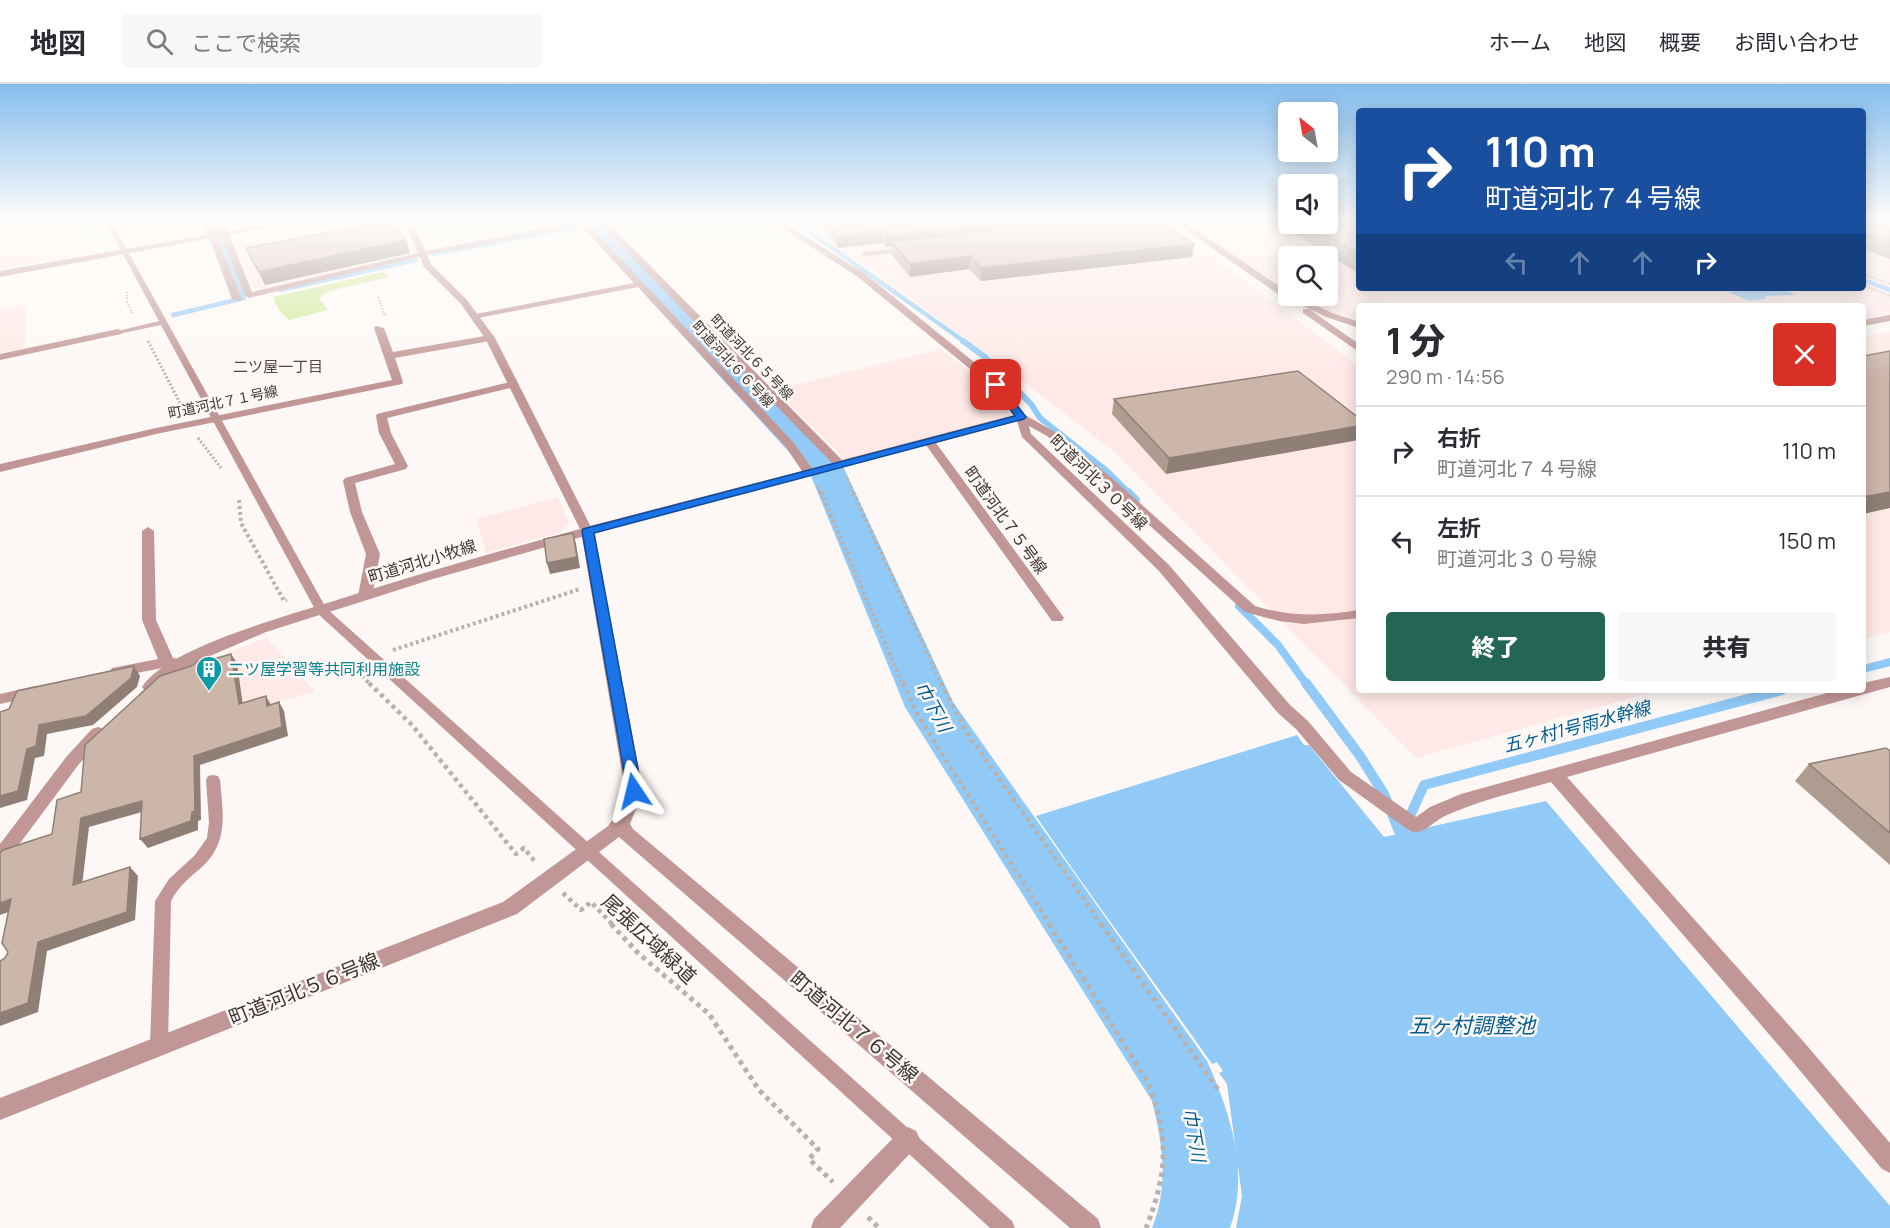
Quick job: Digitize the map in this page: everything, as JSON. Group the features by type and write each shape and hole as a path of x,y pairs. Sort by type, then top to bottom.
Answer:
{"street":[{"path":"227,274 237,299"},
{"path":"241,274 249,295 338,274"},
{"path":"436,274 476,317 490,338 587,531 634,791 624,818 617,828"},
{"name":"町道河北６６号線","path":"632,274 789,444 812,472"},
{"name":"町道河北６５号線","path":"653,274 838,465"},
{"name":"町道河北３０号線","path":"859,274 883,291 996,385 1021,417 1026,435 1164,568 1284,709 1302,725 1345,776 1416,826 1436,812 1461,801 1556,776"},
{"path":"1256,274 1278,289"},
{"path":"476,317 640,284"},
{"path":"1301,306 1356,347"},
{"path":"1311,306 1356,324"},
{"path":"1866,322 1890,318"},
{"name":"町道河北７１号線","path":"0,468 215,418 398,382 379,328"},
{"path":"0,357 118,332"},
{"path":"389,356 490,338"},
{"path":"365,596 373,554 356,512 349,481 402,466 386,433 381,416 513,384"},
{"path":"1021,417 1051,434 1109,482 1250,609 1279,619 1326,620 1356,615"},
{"name":"町道河北小牧線","path":"136,699 174,663 243,636 321,610 461,566 587,531 1021,417"},
{"name":"町道河北７５号線","path":"929,441 1057,618"},
{"path":"106,675 174,663 149,620 148,531"},
{"path":"1866,687 1890,682"},
{"path":"0,699 50,687"},
{"path":"1845,693 1556,776 1787,1039 1890,1161"},
{"path":"0,857 40,807 73,760 111,722"},
{"name":"町道河北５６号線","path":"0,1109 510,908 617,828"},
{"name":"町道河北７６号線","path":"617,828 627,834 1089,1228"},
{"path":"823,1228 908,1139"}],"lane":[{"path":"137,274 321,610 591,848 1005,1228"},
{"path":"118,332 163,322"},
{"path":"159,1046 163,902 172,884 211,847 215,823 213,780"}],"path":[{"path":"1866,275 1890,284"},
{"path":"1866,286 1890,296"},
{"path":"838,465 930,663 967,733 1219,1091"},
{"path":"812,472 917,714 1148,1082 1162,1121 1166,1146 1164,1170 1157,1202 1146,1228"},
{"path":"373,657 597,583"},
{"name":"尾張広域緑道","path":"354,668 412,726 516,854 524,848 549,879 580,910 591,902 638,953 709,1014 759,1090 818,1149 809,1159 879,1228"}],"shaded area":[{"path":"248,274 335,274 256,292"},
{"path":"876,274 1236,274 1356,364 1356,693 1648,693 1416,758 1117,454 989,355"},
{"path":"1255,274 1278,274 1278,290"},
{"path":"1338,274 1356,274 1356,291 1866,291 1866,274 1890,274 1890,318 1866,322 1866,303 1356,303 1356,324 1314,306 1338,306"},
{"path":"25,305 25,348 0,353 0,309"},
{"path":"1890,332 1890,632 1866,638 1866,336"},
{"path":"940,349 989,385 1013,416 846,460 775,390"},
{"path":"558,497 569,523 559,533 531,540 519,508"},
{"path":"519,508 531,540 486,553 476,519"},
{"path":"266,638 315,691 179,733 190,667"}],"green space":[{"path":"372,274 386,274 390,277 329,291 319,298 328,310 289,320 278,309 273,297"}],"water":[{"path":"1787,291 1796,295 1766,296 1764,299 1749,301 1728,292"},
{"name":"五ヶ村調整池","path":"1297,735 1304,745 1309,745 1384,837 1546,801 1890,1206 1890,1228 1236,1228 1242,1196 1227,1084 1219,1073 1223,1071 1217,1062 1212,1064 1036,816"}],"building":[{"path":"1890,351 1890,492 1866,496 1866,355"},
{"path":"1298,371 1356,416 1356,427 1169,458 1114,399"},
{"path":"573,533 577,557 547,563 544,539"},
{"path":"231,654 239,704 266,696 267,706 279,702 282,727 194,756 195,811 192,812 191,821 140,839 142,801 81,818 73,885 130,867 127,912 38,942 28,1003 0,1013 0,961 8,952 2,943 11,899 0,903 0,853 52,834 57,800 81,792 85,745 160,676 191,666 203,658 214,659"},
{"path":"134,666 131,678 86,716 39,725 36,746 27,749 18,791 0,796 0,712 9,709 17,691"},
{"path":"1886,748 1890,751 1890,833 1809,764"}],"waterway":[{"path":"173,315 244,298 235,274"},
{"path":"280,290 351,274"},
{"name":"巾下川","path":"642,274 829,472 930,707 1182,1085 1193,1118 1200,1157 1200,1195 1191,1228"},
{"path":"869,274 965,342"},
{"path":"1866,281 1890,290"},
{"path":"963,341 985,357 1031,404 1040,418 1107,471 1136,500"},
{"path":"1239,606 1278,645 1307,685"},
{"path":"1866,668 1890,662"},
{"path":"1306,683 1360,756 1384,794 1401,836"},
{"name":"五ヶ村1号雨水幹線","path":"1401,836 1424,785 1771,693"},
{"path":"1398,842 1401,836"},
{"path":"1195,1222 1242,1150"}],"place":[{"name":"二ツ屋学習等共同利用施設","path":"209,692"}],"district":[{"name":"二ツ屋一丁目","path":"278,367"}],"route":[{"path":"634,791 587,531 1021,417 996,385"}]}
